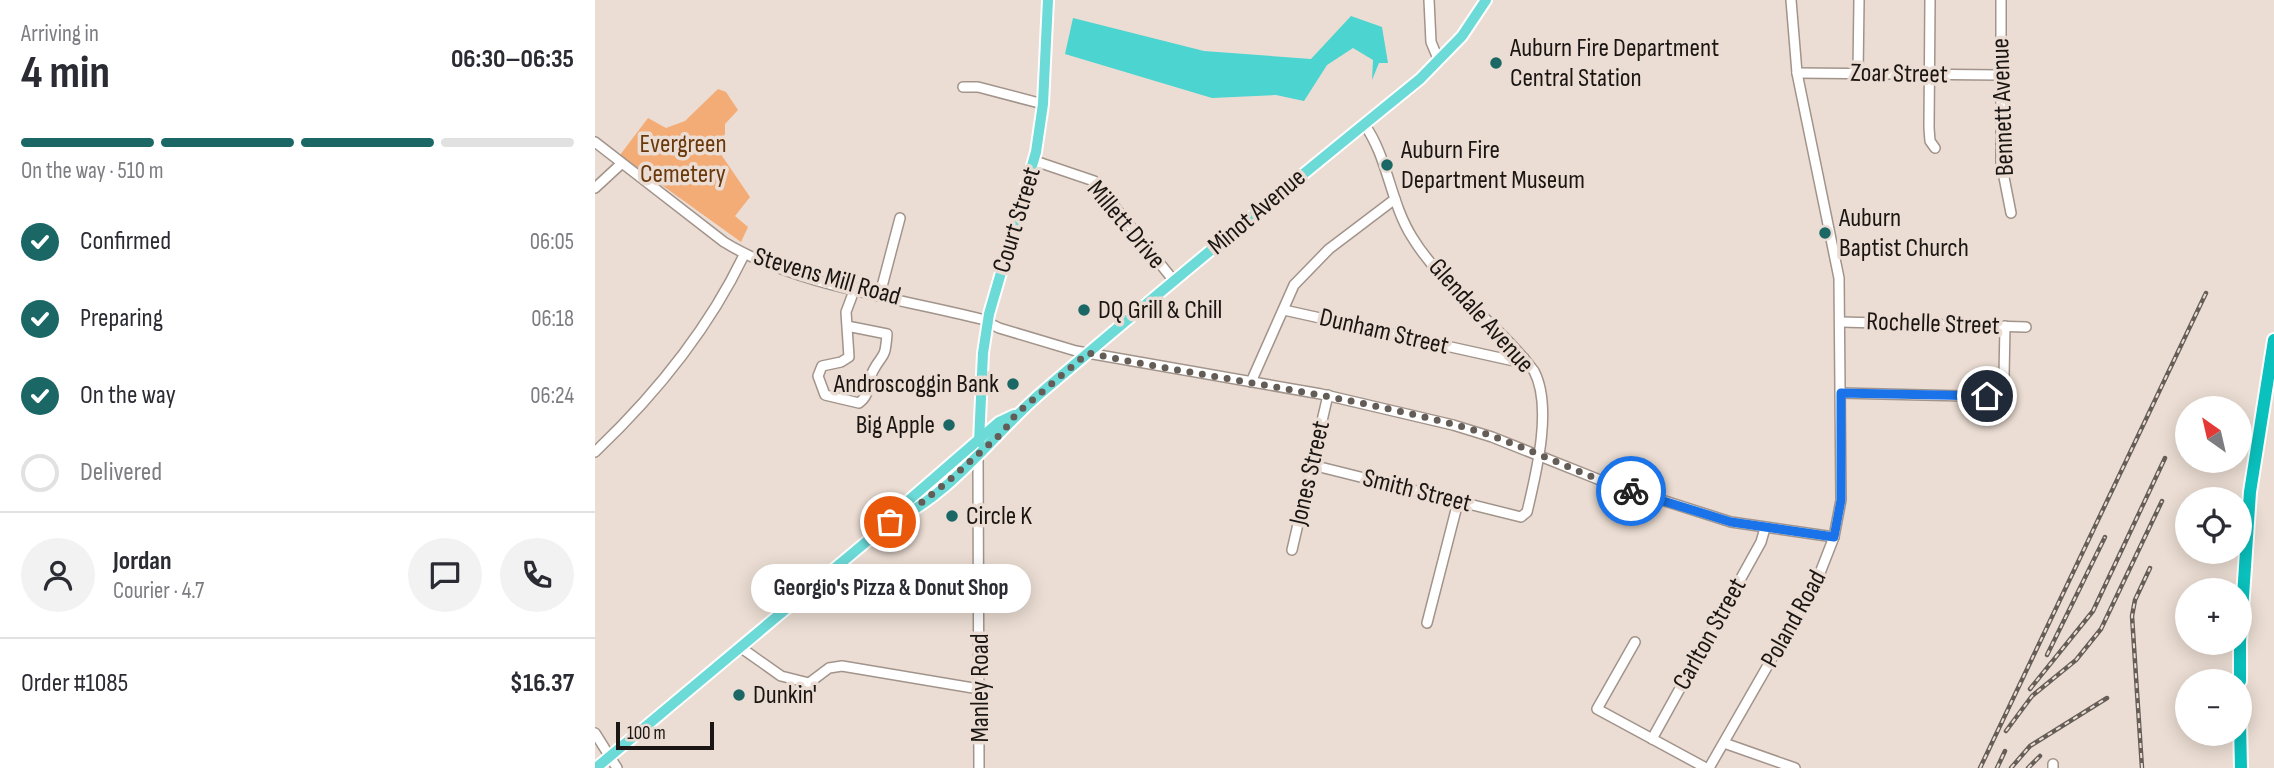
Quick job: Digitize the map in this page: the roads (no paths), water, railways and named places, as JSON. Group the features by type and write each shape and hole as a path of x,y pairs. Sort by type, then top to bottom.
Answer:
{"highway":[{"path":"2244,578 2250,492 2274,341"},
{"path":"2241,746 2241,768"}],"main road":[{"name":"Court Street","path":"979,440 983,353 988,322 1035,161 1043,104 1048,0"},
{"name":"Minot Avenue","path":"890,522 906,515 978,456 1003,432 1016,414 1439,61 1462,36 1486,0"},
{"name":"Minot Avenue","path":"596,768 890,522 901,507 999,422 1016,414"},
{"name":"Manley Road","path":"978,456 979,440"}],"street":[{"path":"1429,0 1431,42 1439,61"},
{"name":"Poland Road","path":"1708,768 1812,589 1834,537 1841,500 1841,322 1835,252 1797,73 1791,0"},
{"path":"1858,73 1859,0"},
{"path":"1930,0 1930,139 1935,148"},
{"name":"Bennett Avenue","path":"2001,0 2001,162 2011,213"},
{"name":"Zoar Street","path":"1797,73 2000,75"},
{"path":"963,87 978,87 1043,104"},
{"name":"Glendale Avenue","path":"1364,124 1376,143 1411,236 1430,261 1524,358 1540,386 1539,457 1527,512 1521,517"},
{"name":"Stevens Mill Road","path":"595,142 744,254 792,273 988,322 1088,353 1328,395 1468,429 1650,497 1731,522 1834,537"},
{"name":"Millett Drive","path":"1035,161 1094,181 1174,281"},
{"path":"595,188 621,164"},
{"path":"1251,382 1294,285 1317,260 1395,199"},
{"path":"880,294 900,218"},
{"path":"595,452 639,407 685,352 709,318 744,254"},
{"path":"847,326 887,334 885,356 873,371 867,397 859,403 825,395 818,376 821,366 841,362 849,357 846,312 855,288"},
{"name":"Dunham Street","path":"1284,310 1514,361 1524,358"},
{"name":"Rochelle Street","path":"1841,322 2025,327"},
{"path":"1841,393 1965,396 1993,394 2004,376 2005,326"},
{"name":"Jones Street","path":"1292,550 1328,395"},
{"name":"Manley Road","path":"978,456 979,768"},
{"name":"Smith Street","path":"1312,465 1521,517"},
{"path":"1426,623 1458,502"},
{"name":"Carlton Street","path":"1652,739 1761,541 1765,528"},
{"path":"1635,642 1597,709 1708,768"},
{"path":"740,647 781,676 809,684 829,668 842,666 979,689"},
{"path":"595,733 617,768"},
{"path":"1724,743 1795,768"}],"water":[{"path":"1351,16 1382,27 1388,63 1379,63 1372,80 1373,60 1353,48 1327,65 1304,101 1276,95 1212,98 1065,54 1073,18 1204,51 1311,59"}],"railway":[{"path":"1980,768 2206,293"},
{"path":"2030,689 2093,611 2165,458"},
{"path":"2006,731 2032,696 2076,660 2101,629 2162,501"},
{"path":"2047,655 2105,537"},
{"path":"2142,768 2132,616 2135,600 2150,568"},
{"path":"2011,768 2030,746 2107,698"},
{"path":"1997,768 2005,751"},
{"path":"2028,768 2040,756"}],"place":[{"name":"Auburn Fire Department Central Station","path":"1496,63"},
{"name":"Auburn Fire Department Museum","path":"1387,165"},
{"name":"Auburn Baptist Church","path":"1825,233"},
{"name":"DQ Grill & Chill","path":"1084,310"},
{"name":"Androscoggin Bank","path":"1013,384"},
{"name":"Big Apple","path":"949,425"},
{"name":"Circle K","path":"952,516"},
{"name":"Georgio's Pizza & Donut Shop","path":"890,522"},
{"name":"Dunkin'","path":"739,695"}],"park label":[{"name":"Evergreen Cemetery","path":"683,159"}]}
